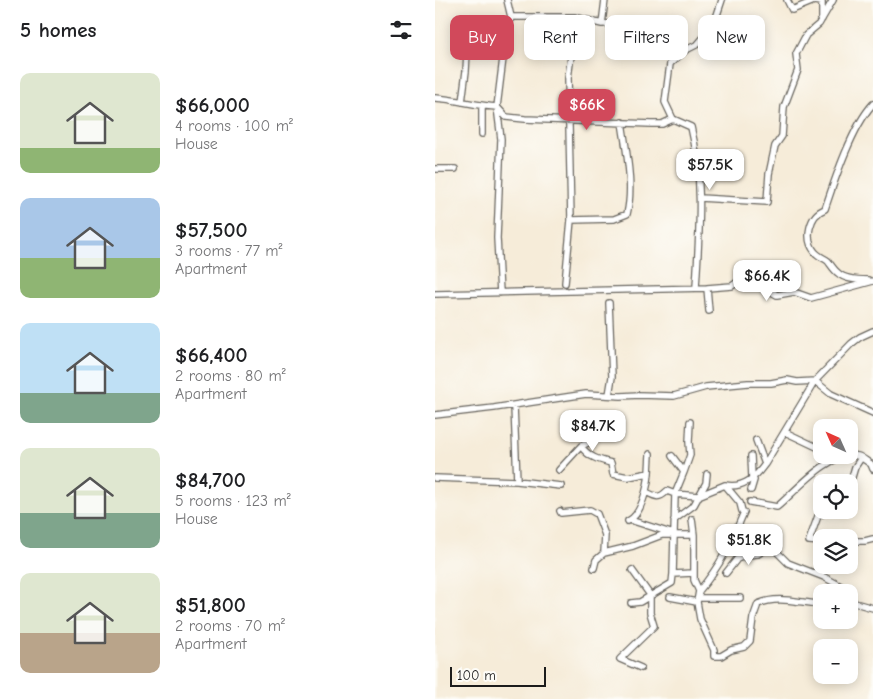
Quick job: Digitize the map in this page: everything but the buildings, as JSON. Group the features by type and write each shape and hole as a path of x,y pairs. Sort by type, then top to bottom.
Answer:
{"street":[{"path":"507,0 511,15"},
{"path":"602,24 605,0"},
{"path":"670,64 686,50 698,44 709,31 715,21 721,0"},
{"path":"787,0 792,10 814,1 821,2 822,19"},
{"path":"701,198 767,202 769,174 775,146 782,136 784,107 798,70 797,54 806,35 822,19 833,0"},
{"path":"514,17 574,17 602,24 630,23 665,37 674,53 670,64 665,102 673,119"},
{"path":"462,102 467,60"},
{"path":"501,293 497,238 501,139 497,107 503,60"},
{"path":"565,283 571,220 568,78 570,60"},
{"path":"435,98 497,107 506,117 656,124 673,119 691,127 696,144 701,198 696,288"},
{"path":"873,104 867,110 848,147 825,209 818,212 810,224 810,239 814,252 827,261 839,274 856,280 873,281"},
{"path":"482,106 482,134"},
{"path":"571,220 614,219 627,214 629,204 628,172 622,122"},
{"path":"435,169 455,169"},
{"path":"435,294 707,288 732,286 747,275 757,279 759,285 777,295 794,292 811,298 873,281"},
{"path":"707,288 709,311"},
{"path":"609,303 612,377 609,395"},
{"path":"647,492 656,497 662,496 667,490 675,494 698,496 725,484 732,486 753,478 765,464 815,381 851,344 873,331"},
{"path":"435,415 515,406 570,396 674,396 706,387 771,383 787,380 797,382 815,381 831,394 873,413"},
{"path":"515,406 517,481"},
{"path":"559,470 581,446 590,442 609,418"},
{"path":"631,603 641,602 672,583 675,494 690,456 690,422"},
{"path":"785,432 813,445"},
{"path":"756,440 765,464"},
{"path":"581,446 586,454 611,463 613,474 628,477 649,473"},
{"path":"650,454 647,492 642,498 637,514 629,520 674,534"},
{"path":"672,456 684,472"},
{"path":"751,456 754,480 751,490"},
{"path":"858,456 871,464 873,469"},
{"path":"853,474 861,458"},
{"path":"750,502 777,507 827,464"},
{"path":"674,520 694,505 706,483 707,474"},
{"path":"435,478 517,481 561,486"},
{"path":"725,484 740,503 744,512 729,548 715,572 699,590 697,600 699,619 714,650 714,656 721,656 731,650 745,648 750,641 753,618 758,604 766,600 781,599 813,603"},
{"path":"560,511 561,513 590,510 597,514 605,535 604,553"},
{"path":"693,519 693,574 699,590"},
{"path":"813,530 809,541 813,541"},
{"path":"594,568 596,560 604,553 633,546 662,535 694,535"},
{"path":"858,541 873,539"},
{"path":"726,573 737,559 754,546"},
{"path":"737,559 758,554 771,546 788,563 837,584"},
{"path":"632,570 650,595 650,613 654,626 619,660 641,668"},
{"path":"673,574 693,574"},
{"path":"669,597 697,600 740,598"},
{"path":"858,604 873,608"}]}
